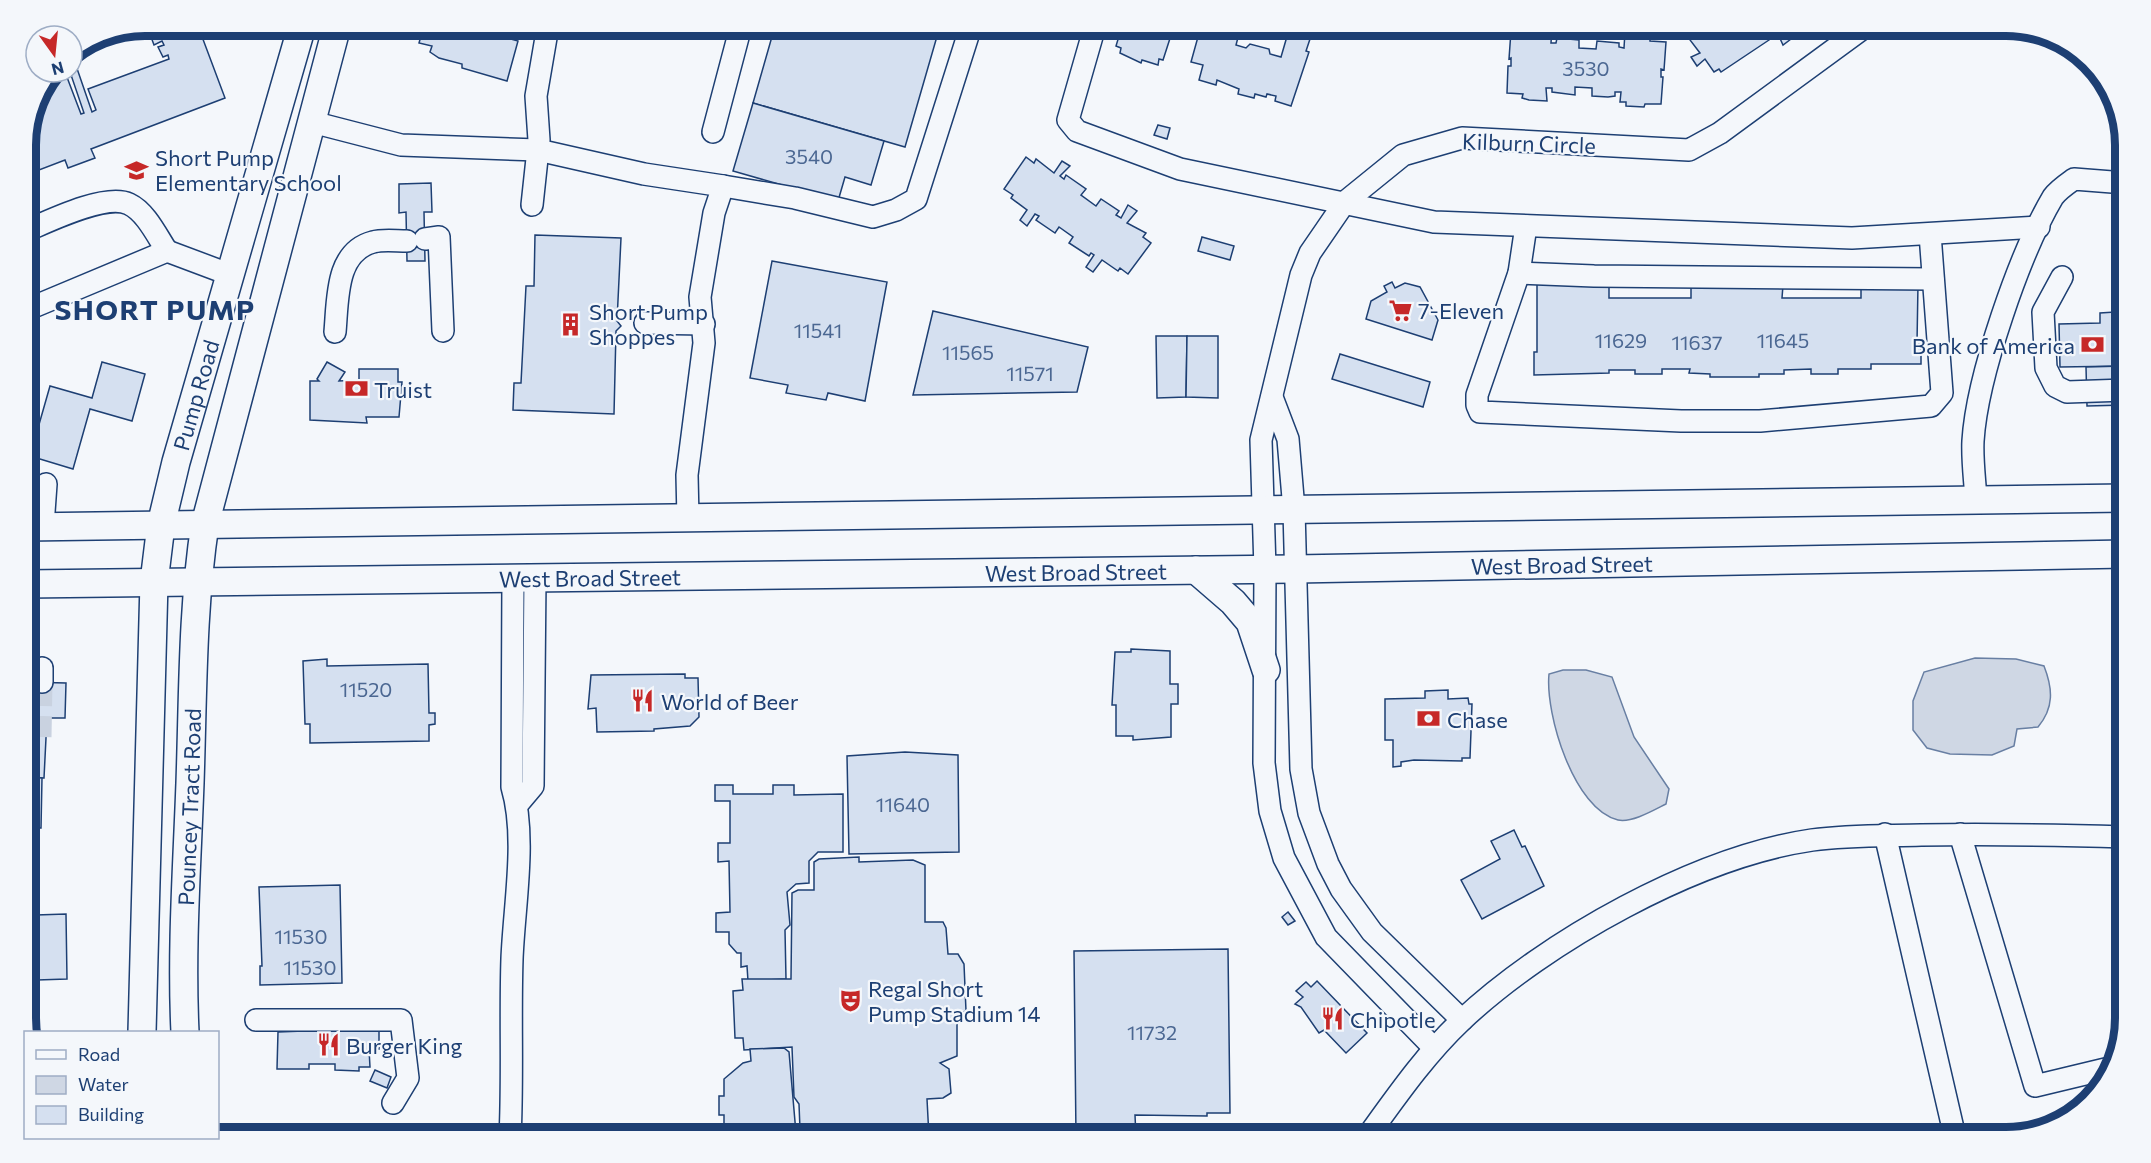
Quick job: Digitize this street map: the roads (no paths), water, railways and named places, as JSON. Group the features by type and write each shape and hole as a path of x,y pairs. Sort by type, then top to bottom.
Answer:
{"main road":[{"name":"Pump Road","path":"154,582 161,525 176,462 299,36"},
{"name":"Pump Road","path":"197,582 205,524 334,36"},
{"path":"36,526 2115,498"},
{"name":"West Broad Street","path":"36,585 1265,569 2115,554"},
{"path":"1196,570 1233,602 1250,622 1266,670"},
{"name":"Pouncey Tract Road","path":"142,1031 154,582"},
{"name":"Pouncey Tract Road","path":"184,1031 183,970 197,582"}],"street":[{"path":"532,205 538,150 536,96 546,36"},
{"path":"713,132 738,36"},
{"path":"312,122 401,145 538,150 644,174 795,198 873,217 896,210 916,200 968,36"},
{"path":"1092,36 1068,120 1077,131 1180,169 1434,222 1852,238 2039,227"},
{"name":"Kilburn Circle","path":"1345,202 1403,155 1414,152 1444,157 1460,145 1462,138 1689,150 1720,133 1852,36"},
{"path":"1976,500 1973,441 1978,409 1990,359 2016,278 2055,195 2074,179 2115,182"},
{"path":"688,519 687,475 703,360 704,324 700,297 714,213 723,186"},
{"path":"36,227 97,202 128,203 142,214 167,251 231,275"},
{"path":"1345,202 1310,253 1301,275 1261,440 1266,670 1263,763 1270,811 1284,858 1326,937 1434,1048"},
{"path":"1526,226 1520,273 1477,395 1480,412 1681,421 1760,421 1931,406 1942,393 1930,234"},
{"path":"335,332 339,288 349,257 373,242 424,239 443,331"},
{"path":"36,306 167,251"},
{"path":"1520,273 1594,276 1933,279"},
{"path":"2062,277 2043,312 2046,368 2055,386 2067,392 2115,390"},
{"path":"645,323 704,324"},
{"path":"1272,397 1288,439 1294,510 1301,769 1316,836 1341,889 1372,932 1462,1020"},
{"path":"36,519 46,484"},
{"path":"510,1127 517,805 512,787 524,578"},
{"path":"1885,834 1953,1127"},
{"path":"1375,1127 1434,1048 1462,1020 1553,949 1598,920 1685,879 1738,859 1810,840 1885,834 2115,837"},
{"path":"1960,834 2035,1086 2102,1070"},
{"path":"256,1020 401,1020 408,1078 393,1103"}],"water":[{"path":"1975,658 2016,659 2044,666 2050,690 2047,713 2038,727 2017,729 2014,746 1992,755 1950,754 1927,748 1913,730 1913,701 1924,672"},
{"path":"1563,670 1586,670 1612,677 1634,737 1669,789 1666,804 1630,820 1618,820 1602,812 1588,799 1566,758 1557,735 1552,712 1549,674"}],"tunnel":[{"path":"41,737 42,682"}],"place":[{"name":"Short Pump Elementary School","path":"137,170"},
{"name":"7-Eleven","path":"1400,310"},
{"name":"Short Pump Shoppes","path":"571,324"},
{"name":"Bank of America","path":"2093,345"},
{"name":"Truist","path":"356,389"},
{"name":"World of Beer","path":"643,701"},
{"name":"Chase","path":"1429,719"},
{"name":"Regal Short Pump Stadium 14","path":"850,1001"},
{"name":"Chipotle","path":"1332,1019"},
{"name":"Burger King","path":"328,1045"}],"district":[{"name":"SHORT PUMP","path":"155,309"}]}
